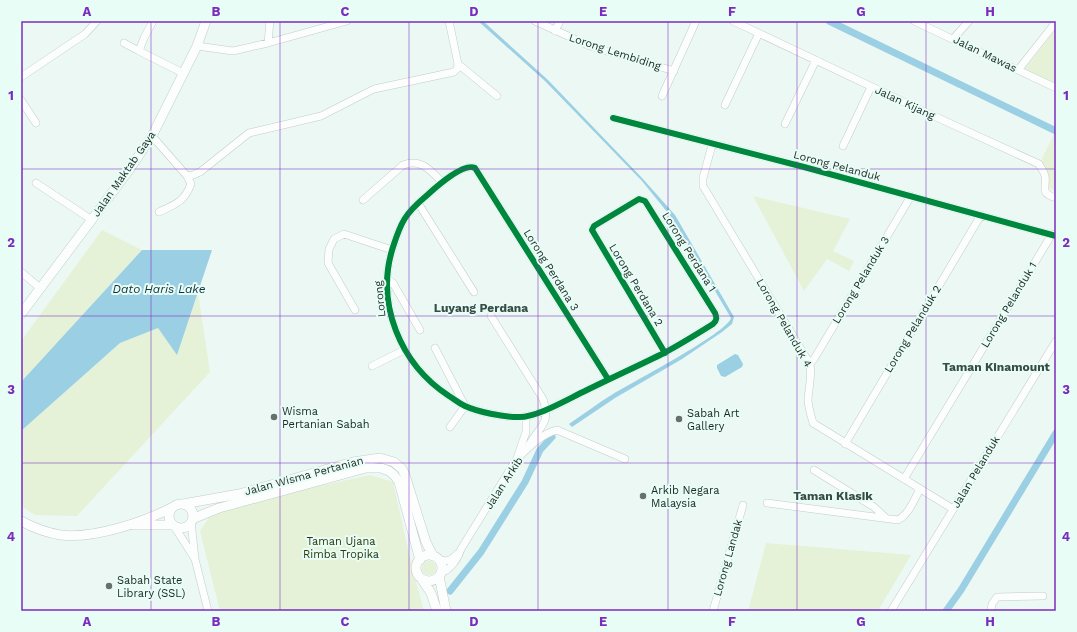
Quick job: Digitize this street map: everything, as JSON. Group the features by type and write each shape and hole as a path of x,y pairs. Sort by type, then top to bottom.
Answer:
{"street":[{"path":"21,77 84,34 97,21"},
{"path":"139,51 153,21"},
{"name":"Jalan Maktab Gaya","path":"21,314 129,170 152,136 197,46 206,21"},
{"path":"268,43 270,21"},
{"path":"197,46 233,51 347,21"},
{"path":"187,176 200,172 210,162 249,133 321,116 374,89 454,72 457,69 458,64 449,21"},
{"name":"Lorong Lembiding","path":"535,21 555,32 590,46 674,71"},
{"path":"555,32 560,21"},
{"path":"662,96 696,21"},
{"name":"Jalan Kijang","path":"733,21 871,87 1039,164 1044,171 1045,192 1056,198"},
{"name":"Jalan Mawas","path":"914,21 1056,88"},
{"path":"954,39 969,21"},
{"path":"1018,70 1056,21"},
{"path":"725,105 759,34"},
{"path":"124,44 184,73"},
{"path":"785,124 816,60"},
{"path":"458,64 497,96"},
{"path":"843,146 871,87"},
{"path":"21,100 36,123"},
{"name":"Lorong Pelanduk","path":"613,118 1054,235"},
{"path":"152,136 187,176 191,184 185,196 175,205 159,212"},
{"name":"Lorong Pelanduk 4","path":"712,145 703,178 703,186 810,364 811,372 808,400 813,423 845,444 954,509"},
{"path":"364,200 403,165 409,163 415,162 425,165 442,182"},
{"name":"Lorong","path":"477,170 471,166 466,167 442,182 409,210 399,228 388,265 387,279 390,310 393,325 404,350 419,370 432,383 465,406 487,413 523,416"},
{"name":"Lorong Perdana 3","path":"477,170 608,380"},
{"path":"36,183 92,220"},
{"name":"Lorong Pelanduk 3","path":"810,364 911,196"},
{"name":"Lorong Perdana 2","path":"645,201 639,199 592,228 592,230 665,353"},
{"name":"Lorong Perdana 1","path":"645,201 717,317 713,324 665,353"},
{"path":"418,203 474,292"},
{"name":"Lorong Pelanduk 2","path":"845,444 981,215"},
{"path":"355,310 328,263 328,249 334,238 344,234 392,250"},
{"name":"Lorong Pelanduk 1","path":"904,479 1054,235"},
{"path":"21,272 40,288"},
{"path":"387,279 393,283 420,330"},
{"path":"491,316 542,400 546,410 546,420 534,436 527,449"},
{"name":"Jalan Pelanduk","path":"892,611 896,602 1056,341"},
{"path":"435,348 465,406 450,427"},
{"path":"372,366 404,350"},
{"path":"516,460 526,432 523,416 546,410 665,353"},
{"name":"Jalan Arkib","path":"436,558 443,561 451,560 461,549 516,460 541,438 557,430 625,458"},
{"name":"Jalan Wisma Pertanian","path":"183,504 239,494 353,462 376,458 386,459 398,465 405,475 426,542 436,558"},
{"name":"Jalan Wisma Pertanian","path":"191,521 219,508 366,468 381,468 394,475 399,482 420,560"},
{"path":"814,470 874,506 886,518"},
{"path":"768,503 898,520 903,517 920,489"},
{"path":"21,521 44,531 62,535 75,535 102,532 132,525 177,505 183,504 190,509 192,514 191,521 195,559 208,611"},
{"name":"Lorong Landak","path":"713,611 743,505"},
{"path":"173,507 170,510 169,517 195,559"},
{"path":"132,525 173,525 183,528 191,521"},
{"name":"Jalan Arkib","path":"440,575 451,567 460,554 461,549"},
{"path":"437,611 434,600 417,571 418,563 426,556 436,558 442,566 440,575 446,611"},
{"path":"421,578 432,581 440,575"},
{"path":"991,611 992,604 997,597 1032,595 1043,596"}],"green space":[{"path":"1056,29 1056,84 1024,69"},
{"path":"1054,134 1056,135 1056,192 1044,185 1042,159"},
{"path":"753,196 850,219 833,251 854,261 849,271 827,259 804,291"},
{"path":"102,230 142,250 21,382 21,341"},
{"path":"198,293 210,372 77,516 35,515 21,506 21,431 120,343 158,328 177,354"},
{"name":"Taman Ujana Rimba Tropika","path":"370,475 393,482 412,567 424,611 220,611 200,531 210,516 279,495"},
{"path":"766,543 911,555 878,611 748,611"},
{"path":"429,561 434,563 436,568 434,573 429,575 424,573 422,568 424,563"}],"water":[{"path":"478,21 483,21 548,80 643,179 675,215 734,317 732,324 722,332 682,359 615,398 572,427 569,424 596,405 697,346 726,325 731,318 672,218 642,181 545,81"},
{"name":"Dato Haris Lake","path":"142,250 212,250 177,355 158,328 120,343 21,431 21,382"},
{"path":"735,354 738,355 743,364 742,367 725,377 721,376 717,365"}],"waterway":[{"path":"829,21 1056,131"},
{"path":"946,611 961,590 1056,433"},
{"path":"450,591 481,552 525,482 540,450 552,437"}],"cycle path":[{"path":"613,118 804,167 1056,236"},
{"path":"608,379 475,168 470,167 456,172 435,188 408,214 404,219 396,238 388,268 387,289 390,310 396,330 405,350 417,367 432,383 463,405 484,412 505,416 518,417 534,414 552,407 595,386 664,353 670,350 714,323 716,319 715,313 645,201 639,199 594,226 592,230 665,353"}],"place":[{"name":"Wisma Pertanian Sabah","path":"274,417"},
{"name":"Sabah Art Gallery","path":"679,419"},
{"name":"Arkib Negara Malaysia","path":"643,496"},
{"name":"Sabah State Library (SSL)","path":"109,586"}],"district":[{"name":"Luyang Perdana","path":"481,308"},
{"name":"Taman Kinamount","path":"996,367"},
{"name":"Taman Klasik","path":"833,496"}]}
